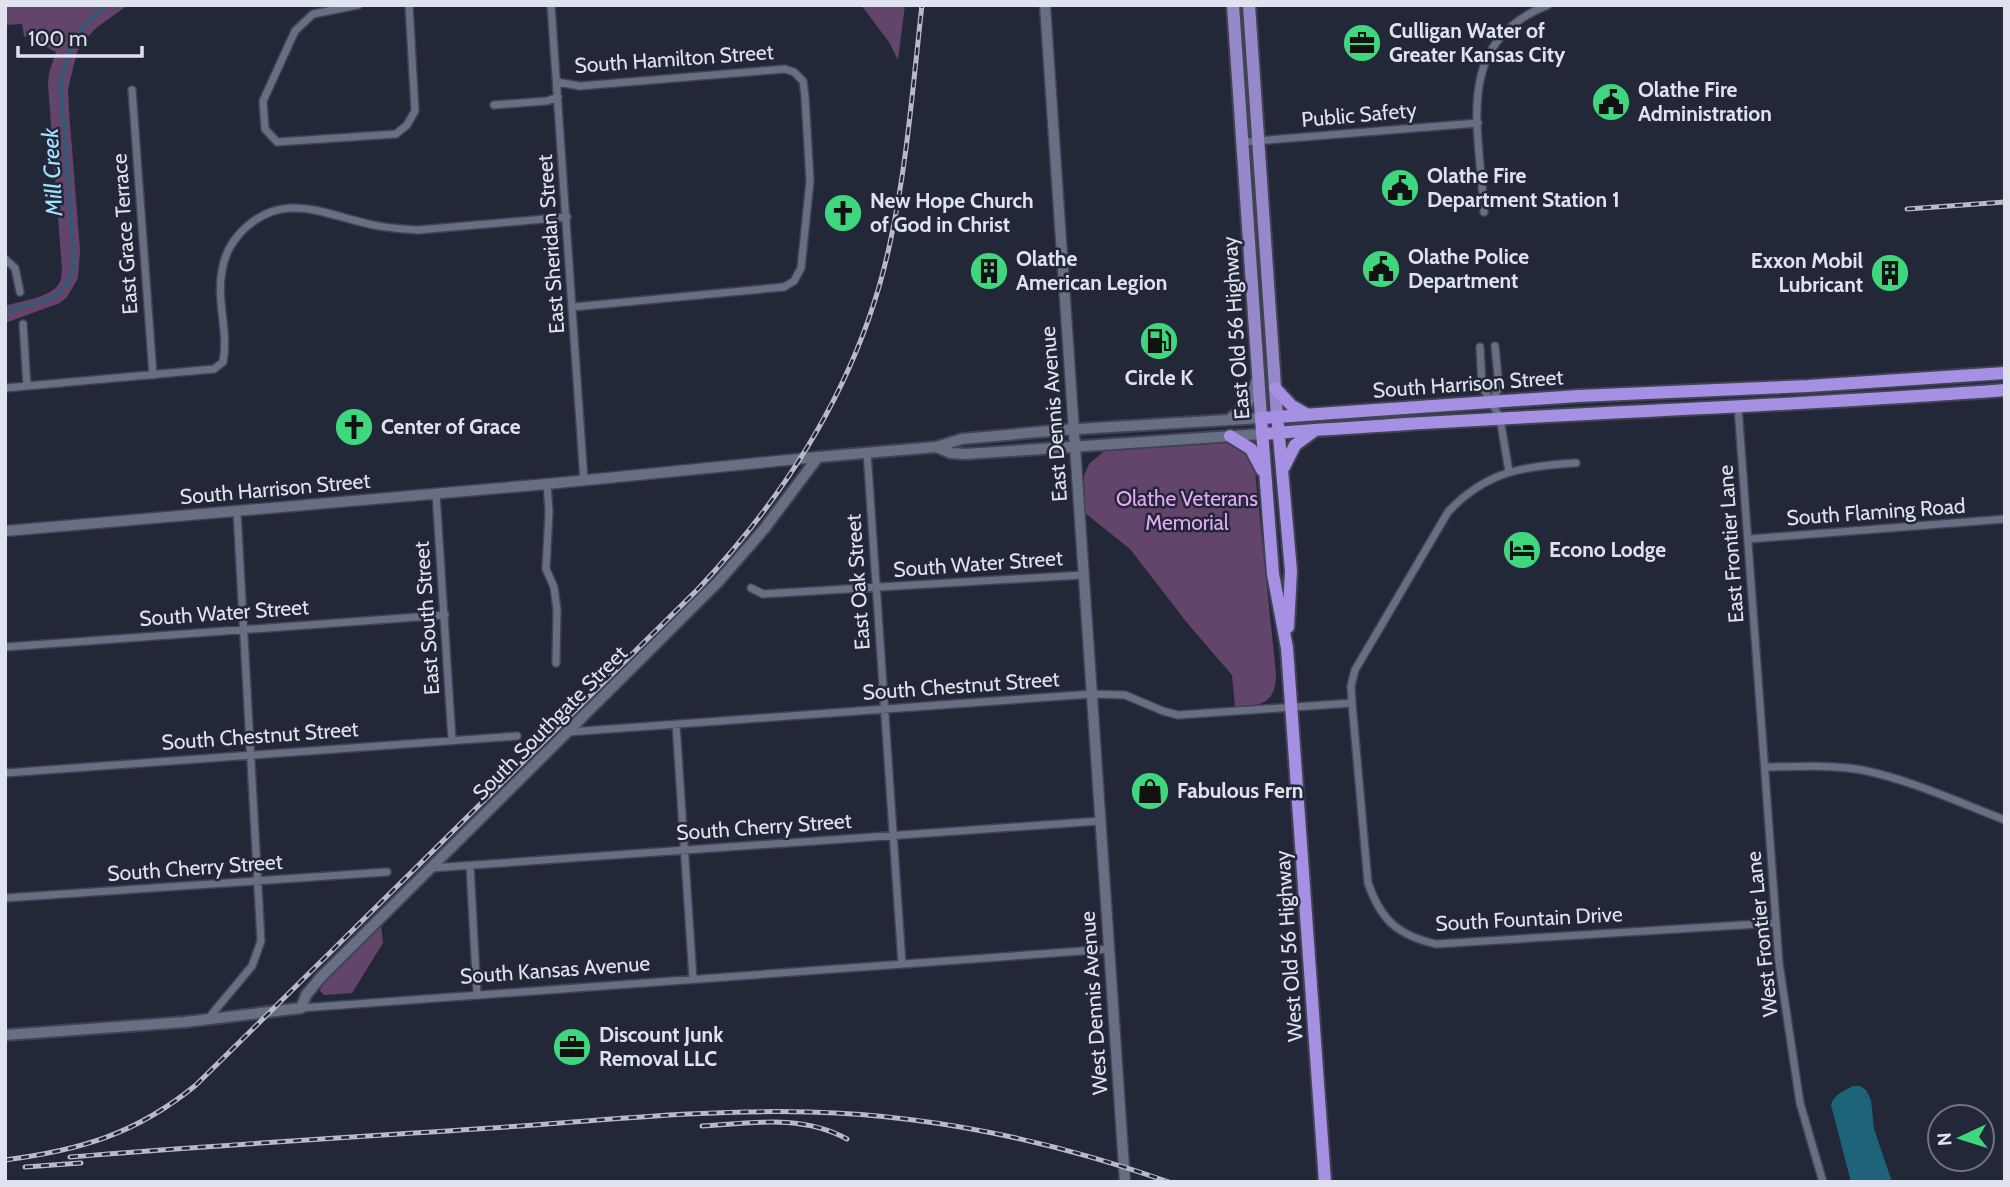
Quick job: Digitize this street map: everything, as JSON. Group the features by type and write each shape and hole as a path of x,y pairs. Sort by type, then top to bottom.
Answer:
{"highway":[{"name":"South Harrison Street","path":"1261,418 2005,373"},
{"path":"1275,388 1292,407 1306,414"},
{"name":"South Harrison Street","path":"1262,434 2005,390"},
{"name":"East Old 56 Highway","path":"1277,416 1290,571 1287,648 1291,708"},
{"name":"East Old 56 Highway","path":"1261,418 1273,574 1287,648"},
{"path":"1282,471 1295,445 1315,430"},
{"path":"1230,436 1251,449 1265,479"},
{"name":"West Old 56 Highway","path":"1291,708 1325,1182"}],"main road":[{"name":"East Old 56 Highway","path":"1233,5 1261,418"},
{"name":"East Old 56 Highway","path":"1249,5 1277,416"},
{"path":"1229,420 1248,403 1258,376"},
{"name":"South Harrison Street","path":"818,457 936,447 962,439 1074,429 1261,418"},
{"name":"South Harrison Street","path":"936,447 951,453 966,454 1262,434"},
{"name":"South Southgate Street","path":"301,1008 306,995 321,977 718,582 757,538 818,457"},
{"name":"South Kansas Avenue","path":"5,1035 207,1020 301,1008"}],"street":[{"path":"358,5 313,14 295,31 263,101 265,129 277,142 396,134 407,125 415,111 409,5"},
{"name":"East Sheridan Street","path":"551,5 584,481"},
{"name":"East Dennis Avenue","path":"1045,5 1100,821"},
{"path":"1484,212 1475,105 1481,73 1491,51 1509,27 1548,5"},
{"name":"South Hamilton Street","path":"557,82 580,86 786,69 803,81 806,97 810,181 801,268 794,281 784,287 573,307"},
{"name":"East Grace Terrace","path":"132,90 153,375"},
{"path":"495,105 547,101 558,97"},
{"name":"Public Safety","path":"1243,142 1478,123"},
{"path":"5,388 214,369 223,362 225,350 220,285 222,270 235,239 252,222 264,215 291,207 305,207 376,226 418,230 567,217"},
{"path":"5,259 15,268 20,292"},
{"path":"23,324 27,386"},
{"path":"1492,402 1499,387 1495,346"},
{"path":"1480,347 1482,386 1500,418 1509,472 1527,466 1576,463"},
{"name":"East Frontier Lane","path":"1738,407 1759,679"},
{"name":"East Oak Street","path":"867,452 902,964"},
{"name":"South Harrison Street","path":"5,531 584,481 818,457"},
{"name":"South Fountain Drive","path":"1509,472 1474,489 1448,512 1355,670 1351,686 1352,703 1368,883 1380,911 1403,933 1436,944 1775,923"},
{"path":"547,484 546,569 554,587 557,610 556,663"},
{"name":"East South Street","path":"436,494 446,615 452,740"},
{"path":"207,1020 252,967 262,929 237,512"},
{"name":"South Flaming Road","path":"1749,539 2005,519"},
{"name":"South Water Street","path":"751,587 763,594 1083,575"},
{"name":"South Water Street","path":"5,647 446,615"},
{"name":"West Frontier Lane","path":"1759,679 1779,963 1800,1103 1823,1182"},
{"name":"South Chestnut Street","path":"569,732 1092,694 1125,695 1178,715 1352,703"},
{"path":"676,724 693,979"},
{"name":"South Chestnut Street","path":"5,772 517,736"},
{"path":"1765,767 1834,767 1862,771 1897,779 2005,820"},
{"name":"South Cherry Street","path":"431,868 1100,821"},
{"name":"West Dennis Avenue","path":"1100,821 1125,1182"},
{"path":"470,866 477,995"},
{"name":"South Cherry Street","path":"5,898 387,872"},
{"name":"South Kansas Avenue","path":"301,1008 1109,949"}],"green space":[{"path":"5,5 128,5 96,28 85,40 78,50 68,89 80,250 78,278 67,297 60,303 5,323 5,306 48,293 60,282 62,269 48,85 56,52 24,36 22,24 5,25"},
{"path":"861,5 905,5 898,60 889,42"},
{"name":"Olathe Veterans Memorial","path":"1230,439 1241,443 1254,462 1276,674 1270,697 1252,706 1235,707 1232,675 1188,624 1130,549 1085,513 1084,476 1089,464 1108,448"},
{"path":"381,925 383,943 352,993 324,995 320,991 322,982"}],"water":[{"path":"1853,1086 1866,1090 1871,1100 1874,1129 1892,1182 1851,1182 1831,1105 1837,1095"}],"waterway":[{"name":"Mill Creek","path":"5,311 51,298 66,284 71,273 74,259 61,88 65,63 74,40 88,21 108,5"}],"railway":[{"path":"5,1160 83,1145 129,1128 174,1102 196,1085 698,589 763,512 818,429 841,385 877,292 901,184 922,5"},
{"path":"1907,209 2005,202"},
{"path":"70,1157 643,1117 727,1112 810,1112 902,1118 992,1133 1081,1154 1169,1182"},
{"path":"702,1126 758,1122 794,1123 830,1131 847,1139"},
{"path":"25,1167 81,1163"}],"place":[{"name":"Culligan Water of Greater Kansas City","path":"1362,43"},
{"name":"Olathe Fire Administration","path":"1611,102"},
{"name":"Olathe Fire Department Station 1","path":"1400,188"},
{"name":"New Hope Church of God in Christ","path":"843,213"},
{"name":"Olathe Police Department","path":"1381,269"},
{"name":"Olathe American Legion","path":"989,271"},
{"name":"Exxon Mobil Lubricant","path":"1890,273"},
{"name":"Circle K","path":"1159,341"},
{"name":"Center of Grace","path":"354,427"},
{"name":"Econo Lodge","path":"1522,550"},
{"name":"Fabulous Fern","path":"1150,791"},
{"name":"Discount Junk Removal LLC","path":"572,1047"}]}
